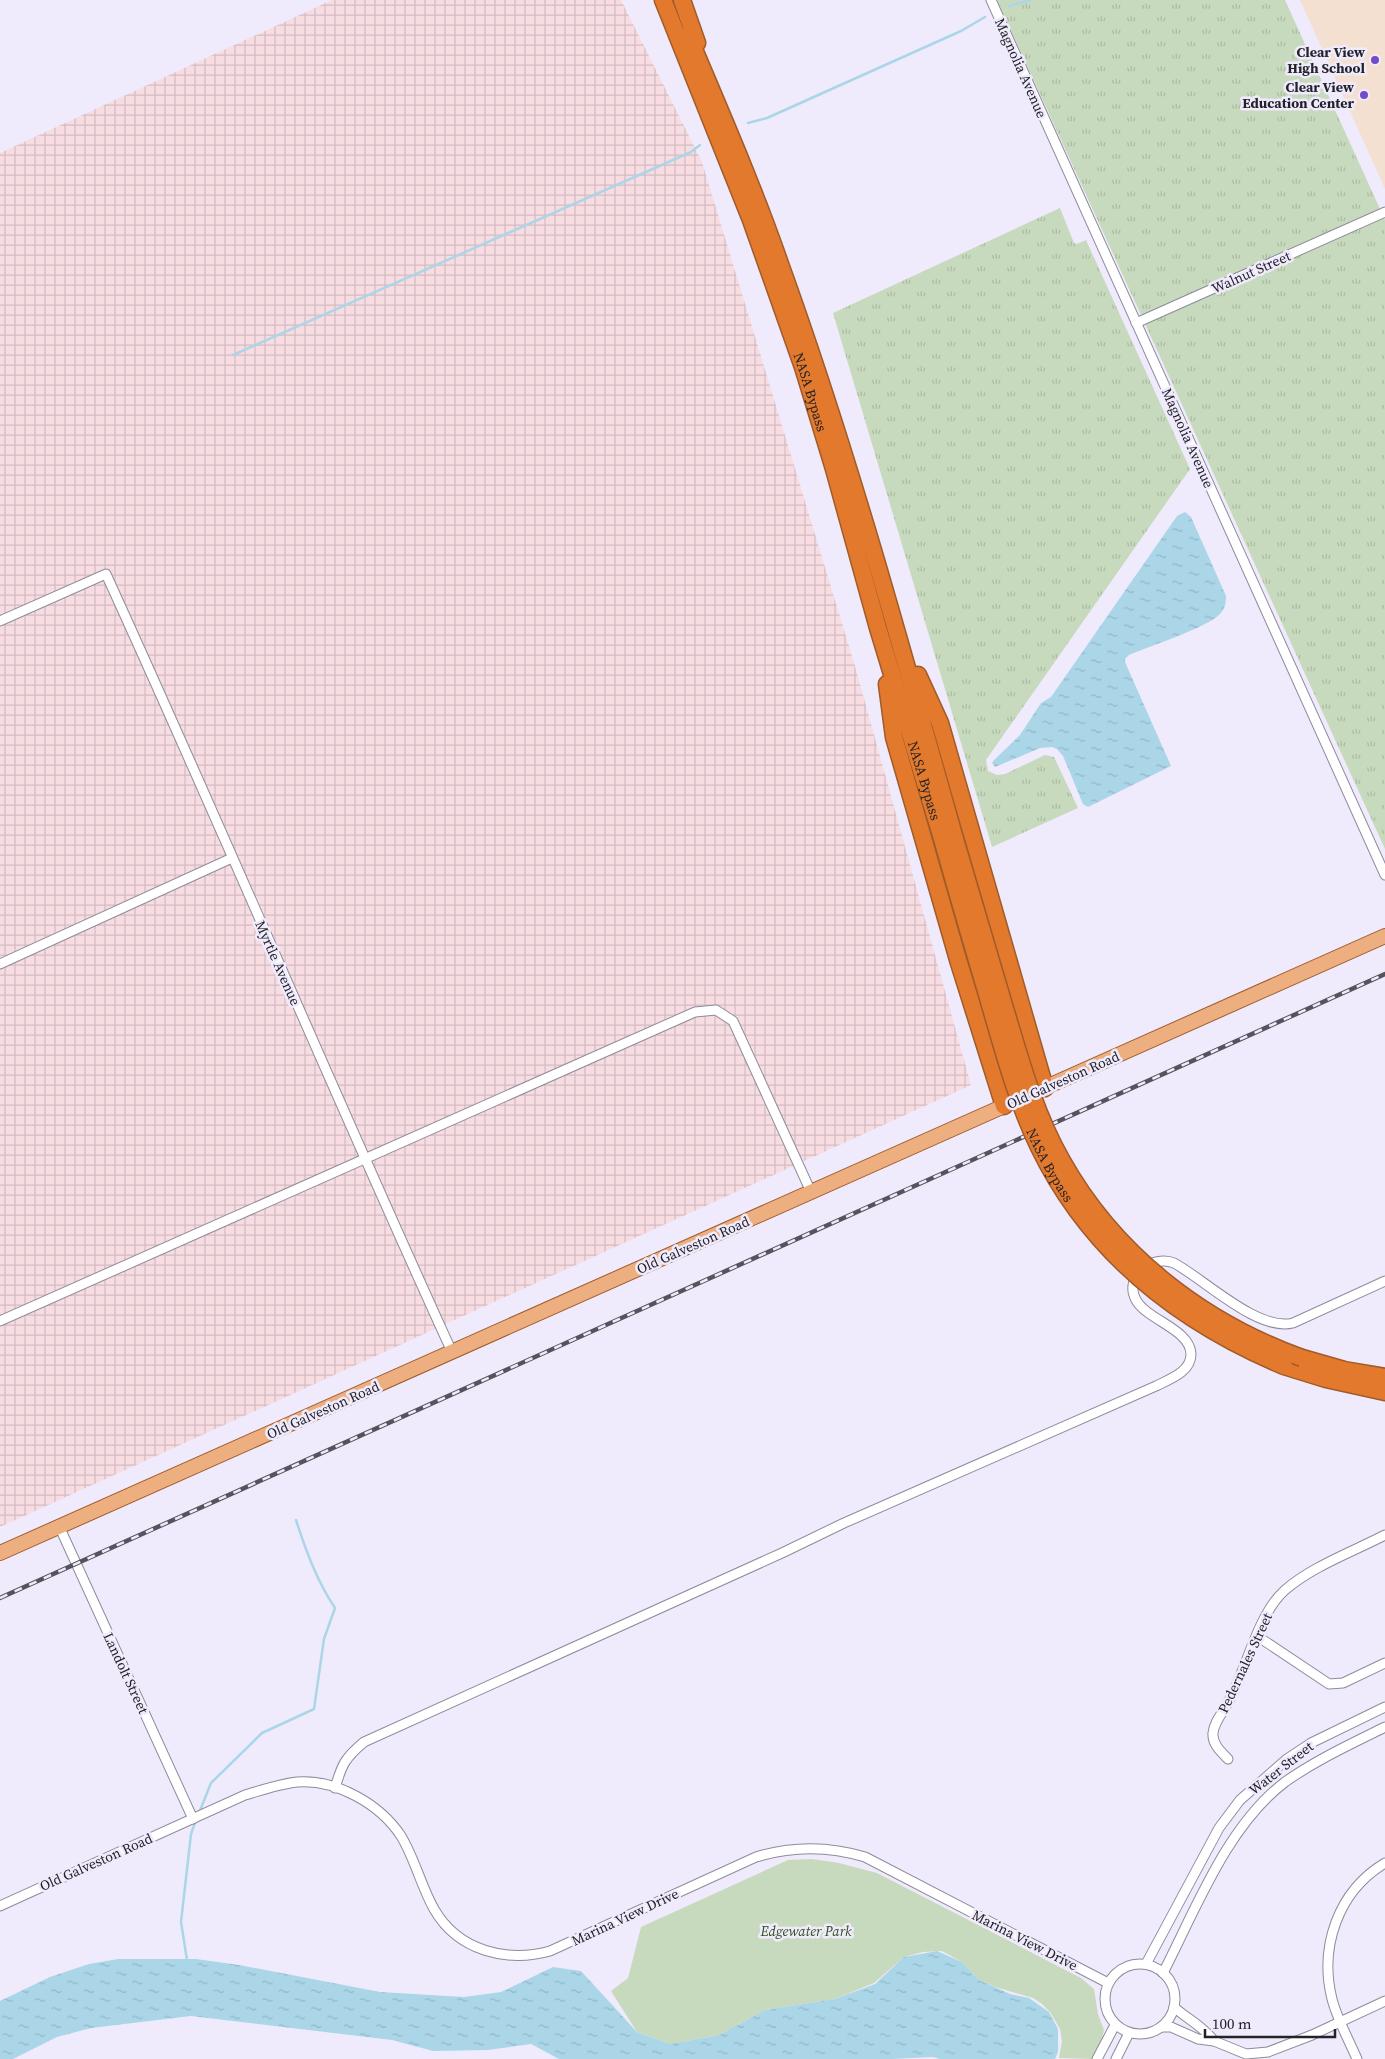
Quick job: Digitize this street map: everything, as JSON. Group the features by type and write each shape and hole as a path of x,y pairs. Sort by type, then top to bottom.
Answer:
{"highway":[{"path":"656,0 693,79"},
{"name":"NASA Bypass","path":"663,0 733,175 789,326 834,469 878,628 1027,1080 1054,1145 1075,1182 1101,1217 1128,1248 1182,1295 1230,1326 1266,1344 1302,1358 1344,1370 1385,1377"},
{"name":"NASA Bypass","path":"673,0 764,220 798,312 897,631 949,840 1017,1094 1040,1148 1065,1190 1107,1245 1154,1291 1218,1335 1239,1347 1284,1366 1326,1379 1385,1392"},
{"path":"682,0 725,123"},
{"path":"878,628 894,737 1004,1106"},
{"path":"897,631 940,723 1046,1088"},
{"path":"960,963 986,966 996,959 1005,943"}],"main road":[{"name":"Old Galveston Road","path":"0,1553 1385,936"}],"street":[{"name":"Magnolia Avenue","path":"991,0 1385,875"},
{"name":"Walnut Street","path":"1136,323 1385,212"},
{"name":"Myrtle Avenue","path":"0,622 106,574 211,804 232,858 364,1159 452,1352"},
{"path":"0,964 232,858"},
{"path":"0,1321 695,1012 716,1010 733,1021 811,1192"},
{"path":"335,1788 340,1770 348,1755 364,1742 782,1553 844,1523 1156,1386 1180,1373 1190,1362 1189,1346 1182,1337 1143,1309 1132,1292 1135,1279 1142,1270 1154,1261 1167,1260 1174,1263 1249,1312 1268,1322 1281,1325 1293,1323 1385,1281"},
{"name":"Landolt Street","path":"59,1526 193,1819"},
{"name":"Pedernales Street","path":"1228,1759 1215,1743 1213,1734 1216,1723 1240,1679 1272,1605 1283,1592 1316,1570 1385,1535"},
{"path":"1257,1636 1329,1684 1335,1684 1385,1663"},
{"name":"Water Street","path":"1146,1964 1218,1828 1240,1800 1264,1778 1311,1743 1385,1707"},
{"name":"Water Street","path":"1163,1973 1222,1858 1246,1823 1266,1799 1309,1766 1385,1727"},
{"name":"Marina View Drive","path":"193,1819 245,1795 272,1786 298,1782 320,1784 335,1788 368,1804 390,1822 401,1837 435,1910 443,1922 470,1944 494,1954 522,1956 550,1951 756,1857 791,1850 825,1849 840,1851 865,1857 1108,1983"},
{"name":"Old Galveston Road","path":"0,1906 193,1819"},
{"path":"1357,2059 1332,2000 1328,1972 1329,1945 1335,1922 1347,1898 1362,1880 1385,1863"},
{"path":"1188,1885 1204,1893"},
{"path":"1161,2028 1169,2018 1174,2006 1173,1988 1163,1973 1146,1964 1128,1966 1113,1976 1108,1983 1105,2005 1108,2016 1115,2025 1129,2033 1140,2034 1171,2027 1198,2039 1214,2041 1246,2054 1268,2052 1341,2022 1385,2001"},
{"path":"1174,2006 1187,2019 1206,2030 1214,2041"},
{"path":"1097,2059 1115,2025"},
{"path":"1116,2059 1129,2033"}],"shaded area":[{"path":"332,0 621,0 702,162 855,666 971,1085 0,1527 0,153"},
{"name":"Clear View Education Center","path":"1300,0 1385,0 1385,189"}],"green space":[{"path":"997,0 1285,0 1385,220 1385,849"},
{"path":"1060,208 1074,243 1077,244 1086,240 1190,469 986,760 988,771 997,775 1005,774 1045,755 1054,757 1078,808 992,847 833,313"},
{"name":"Edgewater Park","path":"812,1859 839,1863 877,1873 1081,1978 1094,1989 1098,2014 1104,2030 1102,2039 1092,2059 1059,2058 1062,2041 1060,2029 1050,2012 1042,2004 1033,1998 995,1987 979,1980 962,1962 942,1951 923,1952 904,1957 874,1983 835,1999 765,2010 719,2035 670,2044 637,2032 611,1991 628,1978 641,1927 788,1860"}],"water":[{"path":"1185,512 1191,517 1226,596 1224,608 1220,614 1203,625 1129,655 1125,659 1171,766 1088,807 1083,804 1063,756 1057,749 1052,747 1040,748 995,767 992,763 994,760 1020,735 1041,703 1051,697 1177,516"},
{"path":"937,1951 962,1962 979,1980 1010,1994 1029,1998 1049,2012 1058,2029 1058,2052 1055,2059 940,2059 933,2057 892,2059 559,2059 531,2044 488,2050 433,2051 392,2040 191,2016 91,2028 57,2037 13,2059 0,2059 0,2001 50,1977 89,1964 118,1959 196,1959 239,1965 380,1992 464,1997 501,1992 553,1967 581,1971 637,2032 670,2044 719,2035 765,2010 835,1999 875,1984 904,1957"}],"waterway":[{"path":"1009,6 1030,0"},
{"path":"748,123 767,118 961,31 985,17"},
{"path":"233,355 691,152 700,145"},
{"path":"199,1813 211,1783 262,1733 314,1709 324,1639 335,1608 312,1565 296,1520"},
{"path":"187,1960 181,1922 191,1834 196,1820"}],"railway":[{"path":"0,1598 1385,974"}],"place":[{"name":"Clear View High School","path":"1375,60"},
{"name":"Clear View Education Center","path":"1364,95"}]}
